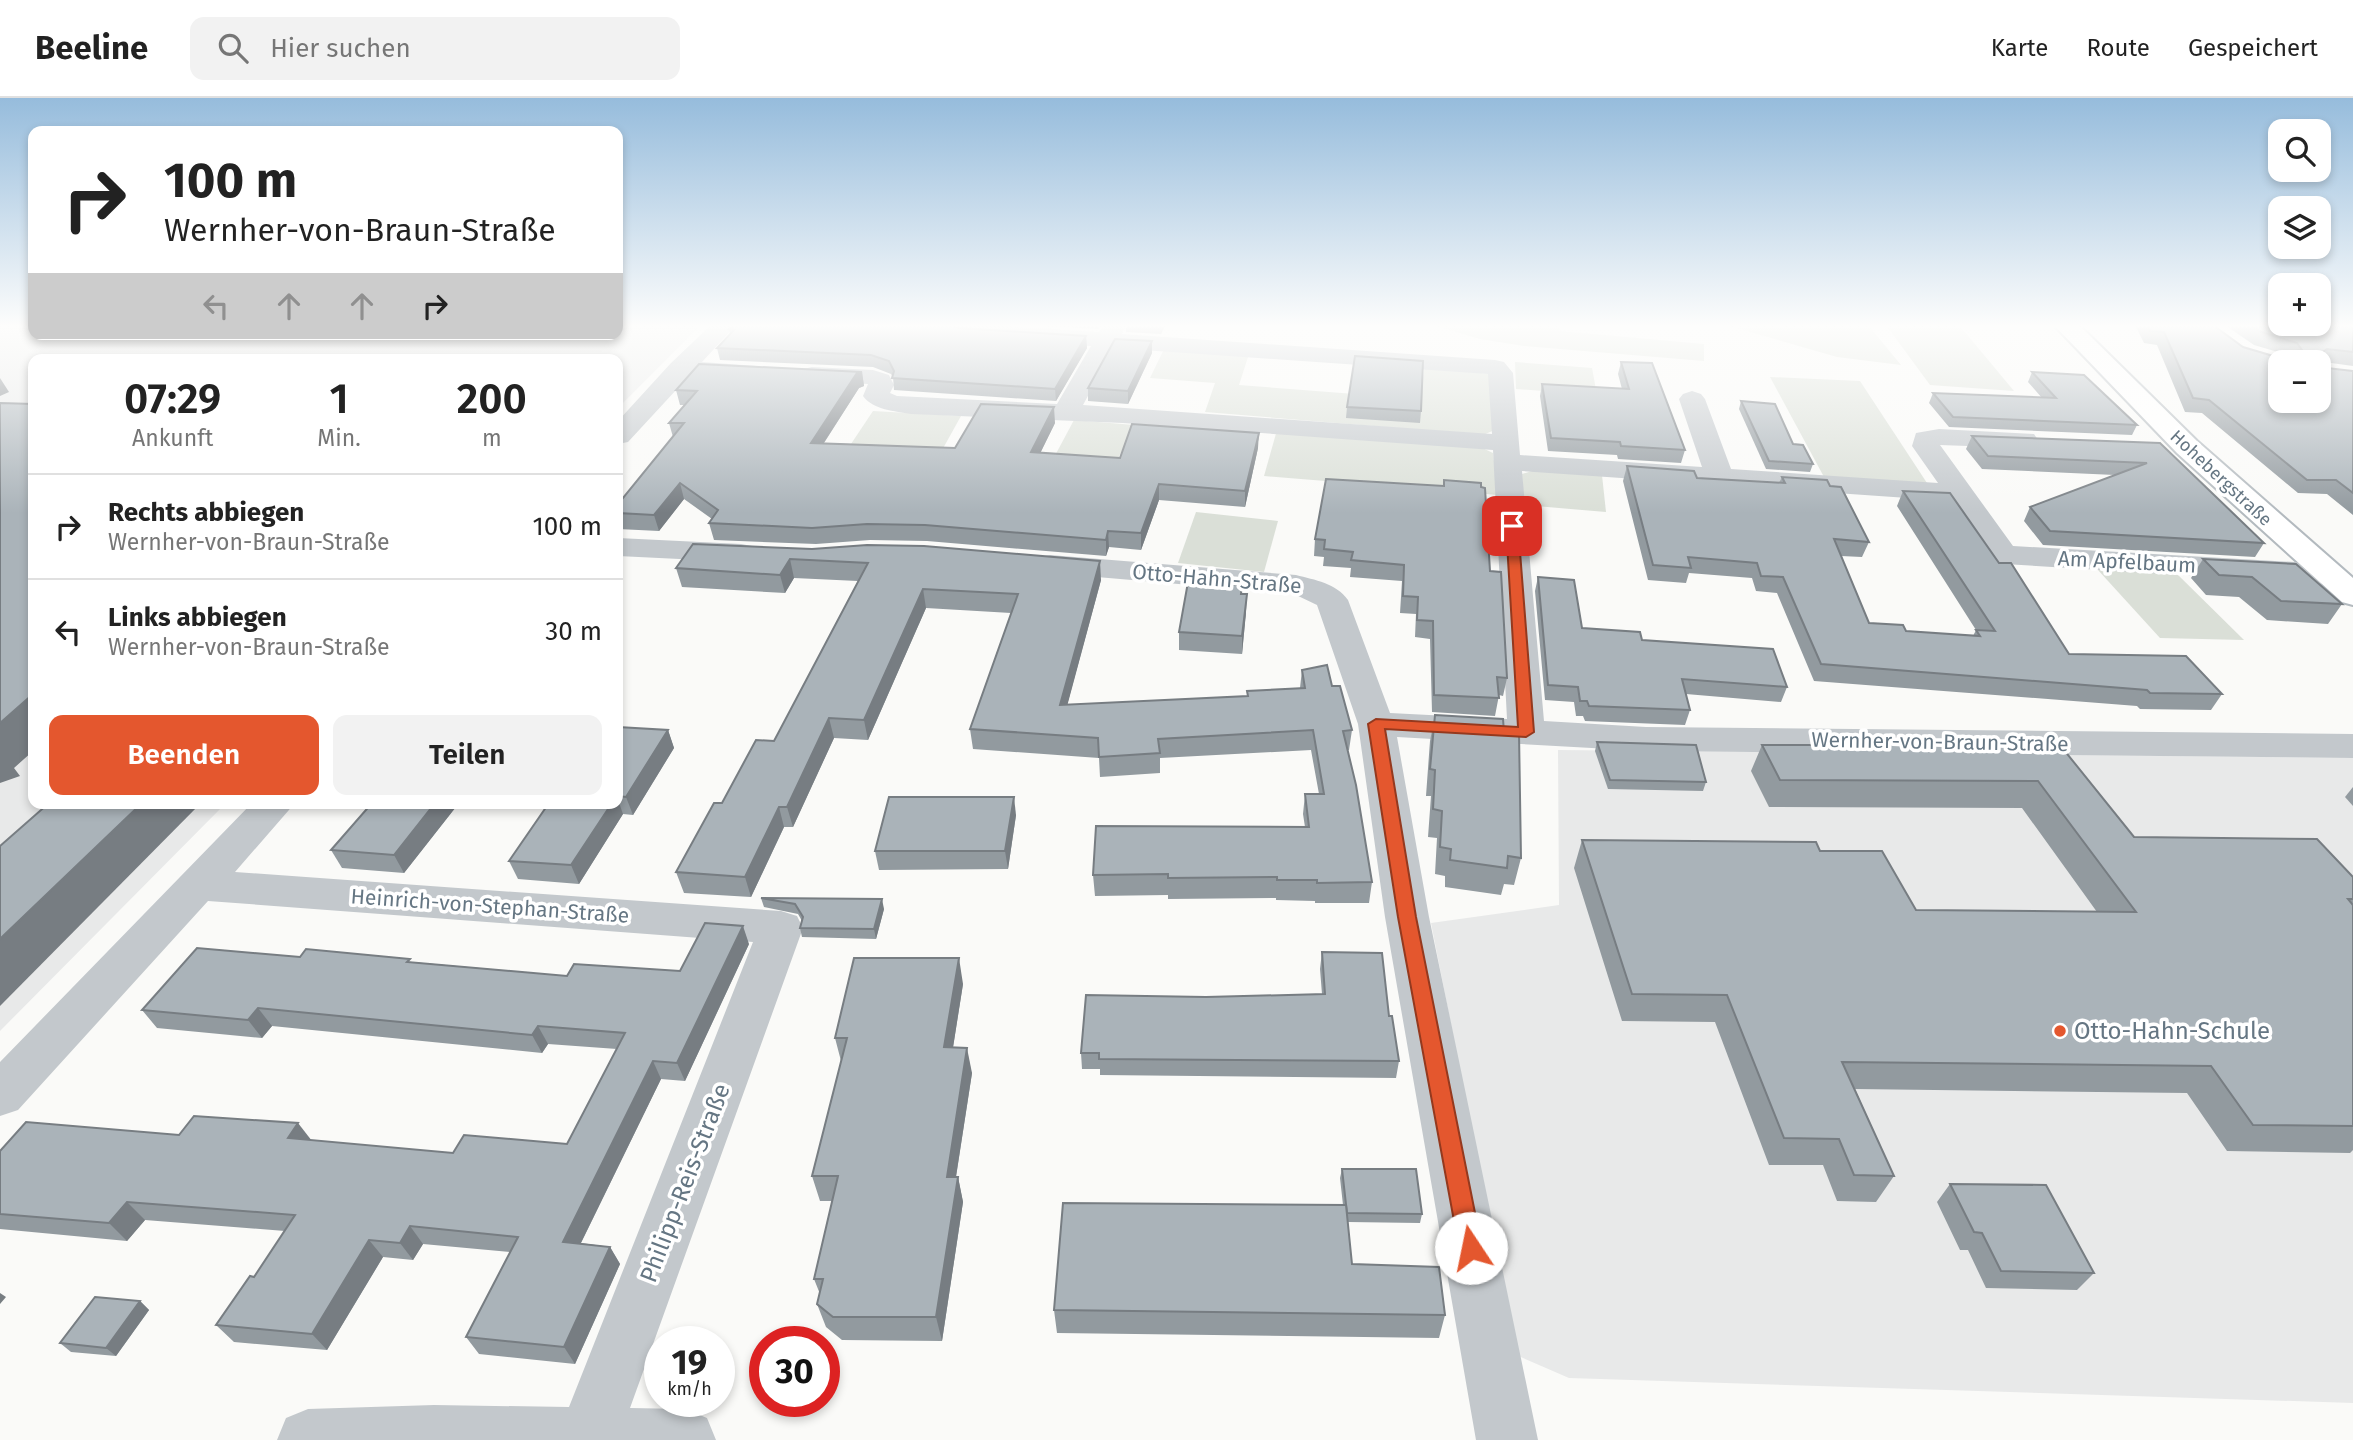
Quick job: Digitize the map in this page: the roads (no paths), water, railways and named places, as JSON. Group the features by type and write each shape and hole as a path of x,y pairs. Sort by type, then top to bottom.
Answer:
{"street":[{"path":"623,431 662,388"},
{"path":"880,388 876,396 891,403 1066,412 1506,452 1720,477 1958,493"},
{"path":"1066,412 1080,388"},
{"path":"1502,388 1526,732"},
{"name":"Hohebergstraße","path":"2128,388 2187,447 2353,595"},
{"path":"1692,399 1720,477"},
{"name":"Am Apfelbaum","path":"2049,441 1926,439 1926,446 2004,555 2328,574"},
{"path":"2146,445 2187,447"},
{"path":"623,547 777,555"},
{"name":"Otto-Hahn-Straße","path":"1009,560 1296,585 1318,590 1332,600 1376,724 1407,917 1507,1440"},
{"name":"Wernher-von-Braun-Straße","path":"1376,724 1646,738 2353,746"},
{"path":"0,1095 269,809"},
{"name":"Heinrich-von-Stephan-Straße","path":"198,885 781,928"},
{"name":"Philipp-Reis-Straße","path":"588,1438 781,928"},
{"path":"309,1440 434,1436 685,1440"}],"place":[{"name":"Otto-Hahn-Schule","path":"2060,1031"}]}
